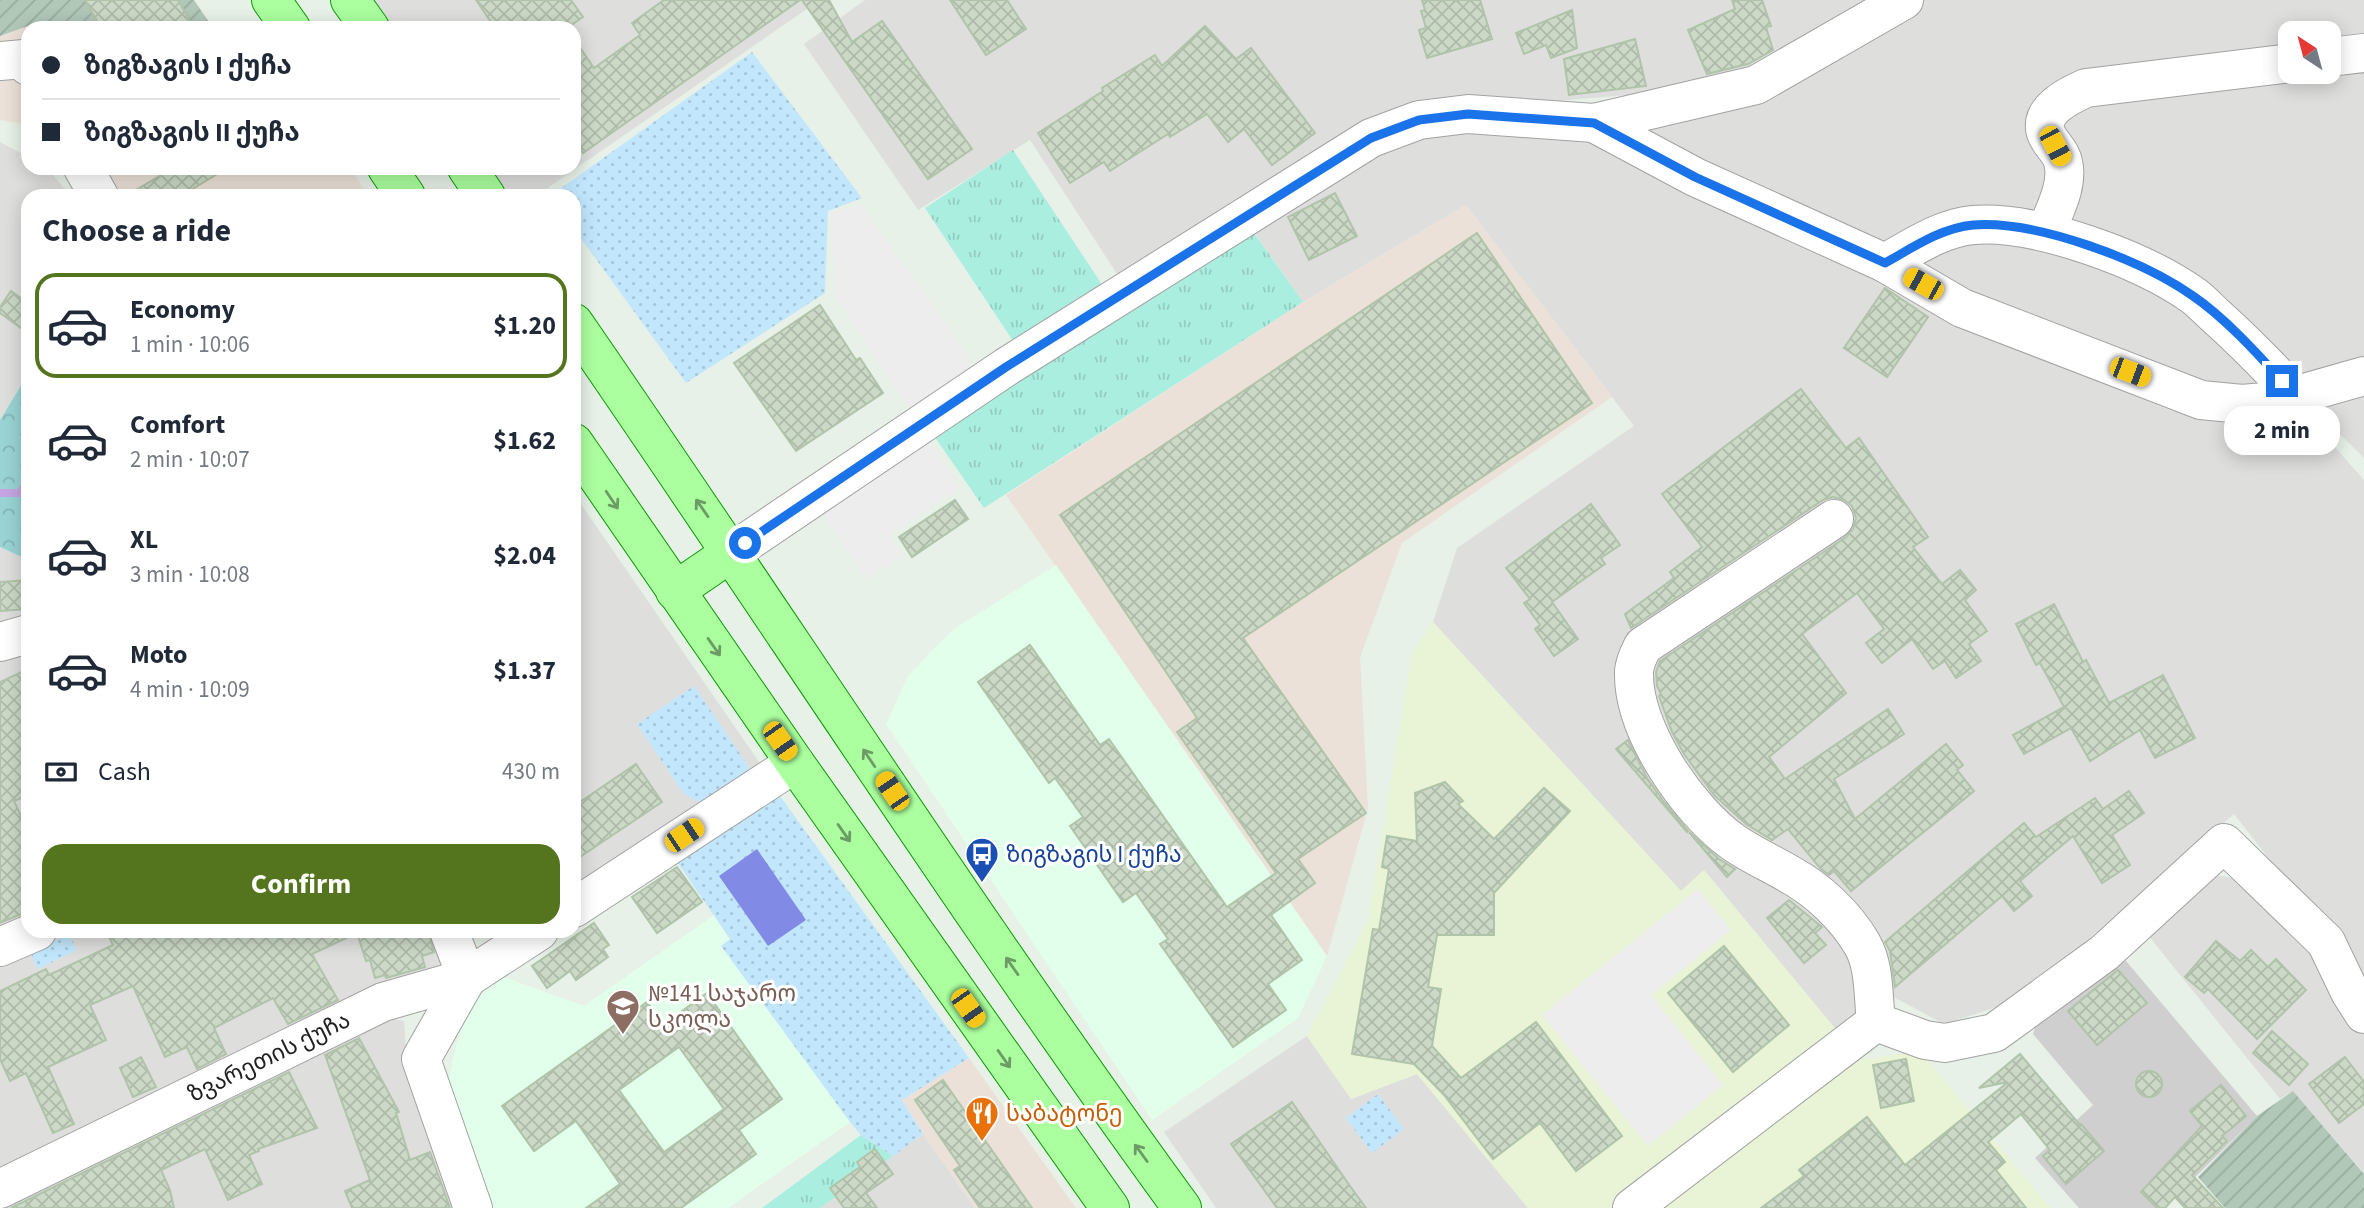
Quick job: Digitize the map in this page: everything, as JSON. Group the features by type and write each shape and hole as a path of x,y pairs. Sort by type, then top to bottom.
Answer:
{"main road":[{"path":"271,0 285,21"},
{"path":"350,0 365,21"},
{"path":"581,333 1009,962 1182,1208"},
{"path":"581,453 795,763 1110,1208"},
{"path":"675,591 732,552"}],"street":[{"path":"732,552 1006,367 1371,138 1419,120 1468,114 1594,123 1756,85 1904,0"},
{"path":"2342,56 2364,53"},
{"path":"0,61 21,60"},
{"path":"2046,232 2063,186 2063,162 2045,132 2046,124 2048,116 2063,98 2086,88 2278,65"},
{"path":"1594,123 1695,177 1885,263 1962,308 2201,400 2242,404 2276,401 2364,376"},
{"path":"1885,263 1931,237 1971,225 2017,226 2046,232 2134,263 2193,296 2252,348 2297,397"},
{"path":"1834,519 1643,646 1634,671 1640,713 1662,762 1707,820 1733,842 1792,876 1834,907 1863,945 1870,967 1876,1022"},
{"path":"0,642 21,636"},
{"path":"581,903 795,763"},
{"path":"1876,1022 1925,1040 1945,1043 1994,1033 2104,953 2224,843 2326,943 2364,1014"},
{"path":"0,947 21,938"},
{"path":"452,938 467,978 421,1059 472,1208"},
{"name":"ზვარეთის ქუჩა","path":"0,1189 383,1002 467,978 528,938"},
{"path":"1632,1208 1876,1022"}],"shaded area":[{"path":"0,0 194,0 208,21 21,21 21,28 0,36"},
{"path":"375,0 820,0 581,165 581,21 388,21"},
{"path":"865,0 1885,0 1758,77 1663,92 1509,105 1358,126 1119,277 1030,140 918,210 804,44"},
{"path":"1900,0 2364,0 2364,366 2225,387 1947,320 2172,411 2247,418 2301,409 2364,480 2364,990 2339,948 2234,814 2016,1001 1944,1024 1886,993 1838,1032 1704,870 1681,891 1433,622 1457,548 1634,426 1466,205 1303,302 1244,218 1419,120 1617,135"},
{"path":"21,29 21,125 0,120 0,36"},
{"path":"752,52 862,198 828,211 825,293 686,383 581,239 581,189 560,189"},
{"path":"0,142 21,153 21,175 53,175 65,189 21,189 21,386 0,420"},
{"path":"104,175 355,175 364,189 108,189"},
{"path":"493,175 566,175 546,189 502,189"},
{"path":"861,204 969,357 969,368 909,408 835,296 831,213"},
{"path":"1466,205 1612,397 1402,543 1360,657 1368,808 1327,956 1006,495 1303,302"},
{"path":"2364,389 2364,458 2311,405"},
{"path":"930,442 960,488 890,535 902,556 867,579 823,513"},
{"path":"581,504 766,772 581,896"},
{"path":"0,547 21,557 21,924 0,934"},
{"path":"1056,565 1327,956 1298,1018 1152,1120 886,724 908,676 952,630"},
{"path":"1433,622 1681,891 1704,870 1838,1032 1612,1208 1528,1208 1417,1074 1351,1099 1307,1036 1368,920 1412,653"},
{"path":"694,686 757,779 711,808 684,794 637,724"},
{"path":"775,789 969,1058 902,1100 923,1134 893,1156 861,1135 850,1122 721,946 730,939 673,856"},
{"path":"757,849 806,920 768,946 719,876"},
{"path":"2199,872 2238,879 2285,910 2364,1025 2364,1173 2293,1091 2280,1099 2143,929"},
{"path":"1698,889 1731,930 1651,995 1723,1085 1648,1146 1542,1015"},
{"name":"№141 საჯარო სკოლა","path":"714,915 730,940 722,946 850,1122 728,1208 490,1208 446,1097 466,1008 501,976 584,1006"},
{"path":"37,938 441,938 454,973 0,1171 0,956"},
{"path":"60,938 71,938 77,950 38,969 30,952"},
{"path":"2126,961 2257,1116 2164,1208 2079,1208 2035,1158 2093,1105 2033,1034 2037,1020 2105,964"},
{"path":"376,1016 404,1021 406,1048 457,1208 0,1208 0,1200"},
{"path":"1307,1036 1351,1099 1417,1074 1528,1208 1216,1208 1164,1132"},
{"path":"1920,1051 2050,1208 1654,1208 1850,1061"},
{"path":"969,1058 1076,1208 975,1208 902,1100"},
{"path":"2293,1091 2364,1174 2364,1208 2225,1208 2198,1177 2257,1116"},
{"path":"1378,1094 1404,1129 1372,1153 1346,1118"},
{"path":"923,1134 975,1208 820,1208"}],"green space":[{"path":"1013,150 1103,286 1015,344 925,208"},
{"path":"1252,230 1303,302 984,508 930,430"},
{"path":"21,386 21,557 0,547 0,420"},
{"path":"861,1135 893,1156 820,1208 762,1208"}],"building":[{"path":"85,0 178,0 190,21 97,21"},
{"path":"476,0 571,0 583,17 577,21 490,21"},
{"path":"664,0 800,0 583,153 581,49 594,68 640,35 632,23"},
{"path":"802,0 829,0 852,42 882,21 972,149 928,179"},
{"path":"950,0 1007,0 1026,29 986,55"},
{"path":"1422,0 1480,0 1492,39 1427,58 1419,30 1426,28 1421,11 1425,10"},
{"path":"1732,0 1762,0 1771,26 1766,27 1773,50 1748,64 1707,74 1688,30 1735,9"},
{"path":"1572,10 1577,48 1551,58 1546,45 1524,54 1516,33"},
{"path":"1205,26 1236,59 1251,48 1315,133 1272,165 1244,129 1228,142 1207,114 1170,137 1168,134 1110,171 1104,162 1070,183 1038,133 1155,55 1162,66"},
{"path":"1635,39 1646,86 1569,95 1564,59"},
{"path":"161,175 216,175 192,189 138,189"},
{"path":"1335,193 1357,236 1309,260 1288,217"},
{"path":"1477,233 1592,403 1243,638 1366,813 1298,859 1315,883 1271,915 1302,960 1268,984 1286,1010 1233,1047 1160,944 1168,939 1136,893 1123,902 1070,826 1083,817 1055,778 1049,783 978,682 1030,645 1100,745 1109,739 1227,907 1276,873 1177,732 1197,718 1060,515"},
{"path":"1885,288 1928,317 1887,377 1844,348"},
{"path":"11,291 21,298 21,328 0,313 0,307"},
{"path":"820,305 856,360 860,358 883,393 796,451 734,363"},
{"path":"1801,389 1846,448 1859,438 1928,537 1913,547 1942,584 1960,570 1976,590 1965,600 1987,631 1969,644 1981,661 1956,678 1945,661 1933,669 1912,639 1882,663 1866,643 1884,629 1857,593 1802,634 1846,693 1769,757 1785,779 1888,709 1904,734 1834,779 1855,819 1946,744 1963,765 1957,770 1974,791 1851,891 1834,871 1829,875 1820,868 1788,829 1772,840 1746,824 1714,795 1684,754 1672,732 1659,696 1661,694 1657,686 1656,672 1660,661 1846,537 1853,529 1856,518 1852,506 1833,497 1823,500 1631,628 1625,614 1674,578 1670,572 1702,547 1662,494"},
{"path":"955,500 968,519 912,557 899,537"},
{"path":"1591,504 1620,545 1601,558 1605,564 1552,602 1578,639 1554,656 1535,629 1540,625 1524,603 1530,599 1506,568"},
{"path":"21,580 21,610 0,611 0,582"},
{"path":"2054,604 2083,662 2086,660 2109,703 2163,675 2195,738 2155,758 2140,730 2090,761 2071,728 2024,754 2013,735 2064,707 2040,663 2036,665 2016,624"},
{"path":"21,672 21,798 14,801 21,816 21,914 0,923 0,682"},
{"path":"1628,740 1647,778 1687,832 1616,749"},
{"path":"636,764 662,802 581,856 581,801"},
{"path":"1445,782 1463,801 1458,804 1494,839 1544,788 1570,811 1494,893 1494,935 1437,935 1428,987 1441,989 1432,1046 1461,1078 1536,1022 1622,1136 1576,1171 1540,1123 1493,1159 1444,1095 1414,1064 1352,1054 1373,929 1379,930 1389,869 1382,867 1387,836 1417,841 1415,793"},
{"path":"2129,791 2144,813 2112,835 2130,865 2102,883 2073,836 2020,881 2032,896 2014,911 2002,896 1895,987 1890,951 1885,942 2024,823 2036,837 2095,798 2103,809"},
{"path":"1689,832 1719,859 1735,869 1727,877"},
{"path":"677,867 702,902 657,933 632,897"},
{"path":"1789,900 1822,927 1815,933 1826,945 1804,963 1767,918"},
{"path":"594,923 609,945 603,949 608,957 576,980 570,971 547,988 532,966 572,938 581,938 581,932"},
{"path":"110,938 346,938 312,954 338,1000 288,1024 273,998 214,1028 226,1054 197,1069 187,1047 165,1057 133,986 90,1005 106,1040 48,1067 74,1124 53,1133 26,1073 10,1081 0,1059 0,991 46,969 49,975 113,945"},
{"path":"359,938 430,938 434,952 422,956 425,967 386,978 385,975 375,978 370,960 366,961"},
{"path":"2216,941 2240,961 2251,950 2268,967 2276,959 2306,990 2257,1039 2208,989 2204,993 2185,977"},
{"path":"1724,946 1789,1025 1733,1072 1668,993"},
{"path":"2118,970 2147,1003 2097,1045 2068,1011"},
{"path":"707,993 782,1099 739,1130 756,1154 681,1208 586,1208 620,1184 576,1121 534,1151 502,1106 647,1002 663,1025","holes":["679,1047 724,1109 664,1152 619,1090"]},
{"path":"2272,1031 2308,1064 2289,1085 2253,1053"},
{"path":"359,1038 399,1112 396,1113 410,1160 430,1152 450,1208 352,1208 345,1191 370,1180 325,1055"},
{"path":"2020,1054 2104,1151 2066,1184 2043,1156 2050,1150 2021,1114 1988,1142 2005,1162 1996,1170 2026,1208 1761,1208 1804,1176 1799,1170 1867,1117 1905,1165 2008,1082 1979,1088"},
{"path":"141,1057 156,1087 133,1097 120,1068"},
{"path":"2345,1057 2364,1082 2364,1104 2339,1123 2309,1084"},
{"path":"1906,1059 1914,1101 1881,1108 1873,1065"},
{"path":"2149,1071 2158,1075 2162,1084 2158,1093 2149,1097 2140,1093 2136,1084 2140,1075"},
{"path":"289,1072 317,1128 258,1149 259,1151 249,1155 262,1184 228,1200 205,1149 161,1170 174,1208 11,1208"},
{"path":"943,1080 1032,1208 980,1208 954,1170 960,1166 915,1100"},
{"path":"2221,1085 2246,1116 2222,1136 2227,1141 2192,1175 2223,1208 2185,1208 2175,1197 2165,1208 2157,1208 2141,1192 2202,1126 2190,1111"},
{"path":"1292,1102 1366,1208 1277,1208 1231,1144"},
{"path":"875,1149 893,1174 866,1193 877,1208 844,1208 830,1188 860,1167 857,1162"}],"waterway":[{"path":"0,493 21,491"}],"place":[{"name":"ზიგზაგის I ქუჩა","path":"982,884"},
{"name":"№141 საჯარო სკოლა","path":"623,1036"},
{"name":"საბატონე","path":"982,1143"}],"route":[{"path":"745,543 1006,367 1371,138 1419,120 1468,114 1594,123 1695,177 1885,263 1931,237 1971,225 2017,226 2046,232 2134,263 2193,296 2252,348 2282,381"}]}
